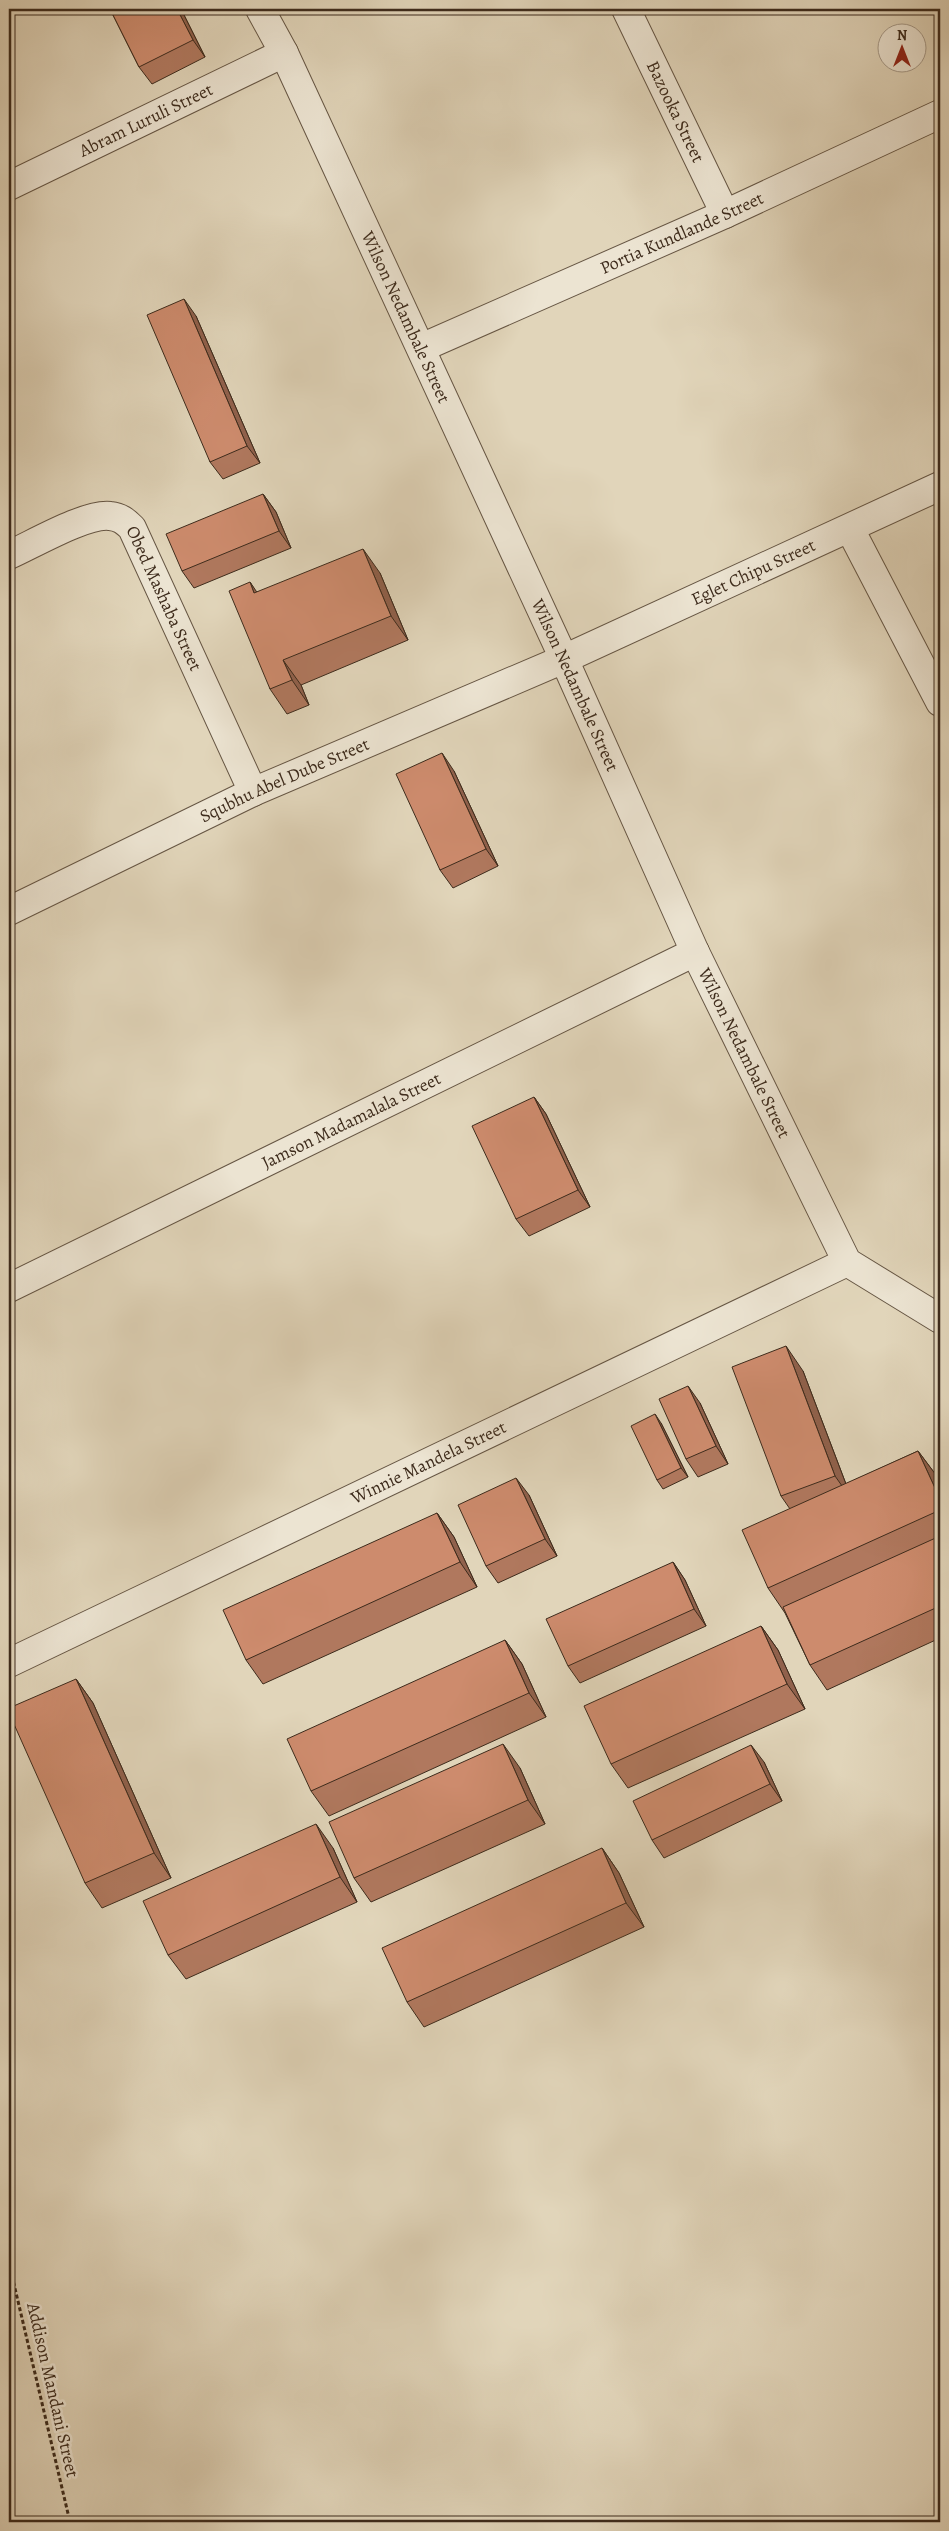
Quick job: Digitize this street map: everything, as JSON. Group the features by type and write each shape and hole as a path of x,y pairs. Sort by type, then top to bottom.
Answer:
{"street":[{"name":"Wilson Nedambale Street","path":"260,9 284,53 421,348 564,659 695,952 847,1262"},
{"name":"Bazooka Street","path":"626,9 725,214"},
{"name":"Abram Luruli Street","path":"9,186 284,53"},
{"name":"Portia Kundlande Street","path":"421,348 725,214 940,114"},
{"name":"Eglet Chipu Street","path":"564,659 940,486"},
{"name":"Obed Mashaba Street","path":"9,555 84,520 108,515 123,519 132,528 253,792"},
{"path":"850,529 940,702"},
{"name":"Squbhu Abel Dube Street","path":"9,911 253,792 564,659"},
{"name":"Jamson Madamalala Street","path":"9,1288 695,952"},
{"path":"847,1262 940,1319"},
{"name":"Winnie Mandela Street","path":"9,1663 847,1262"}],"path":[{"name":"Addison Mandani Street","path":"9,2263 70,2522"}],"building":[{"path":"110,9 177,9 193,40 139,67"},
{"path":"184,299 247,446 210,462 147,315"},
{"path":"263,494 279,531 182,571 166,534"},
{"path":"363,549 391,616 283,660 292,680 270,689 229,591 250,582 254,593"},
{"path":"442,753 486,849 440,870 396,774"},
{"path":"534,1097 578,1190 516,1219 472,1126"},
{"path":"786,1346 835,1476 781,1496 732,1367"},
{"path":"688,1386 716,1446 686,1459 659,1399"},
{"path":"655,1414 681,1468 657,1480 631,1426"},
{"path":"918,1451 940,1499 940,1510 768,1588 742,1530"},
{"path":"516,1478 545,1539 486,1566 458,1505"},
{"path":"437,1513 460,1562 246,1660 223,1610"},
{"path":"940,1536 940,1606 810,1665 783,1607"},
{"path":"673,1562 694,1609 568,1666 546,1619"},
{"path":"761,1626 787,1684 611,1764 584,1706"},
{"path":"505,1640 529,1693 311,1791 287,1739"},
{"path":"76,1679 154,1853 85,1883 9,1713 9,1708"},
{"path":"503,1744 528,1800 354,1878 329,1822"},
{"path":"751,1745 770,1784 652,1840 633,1801"},
{"path":"316,1824 340,1877 168,1955 143,1901"},
{"path":"602,1848 626,1903 407,2002 382,1948"}]}
